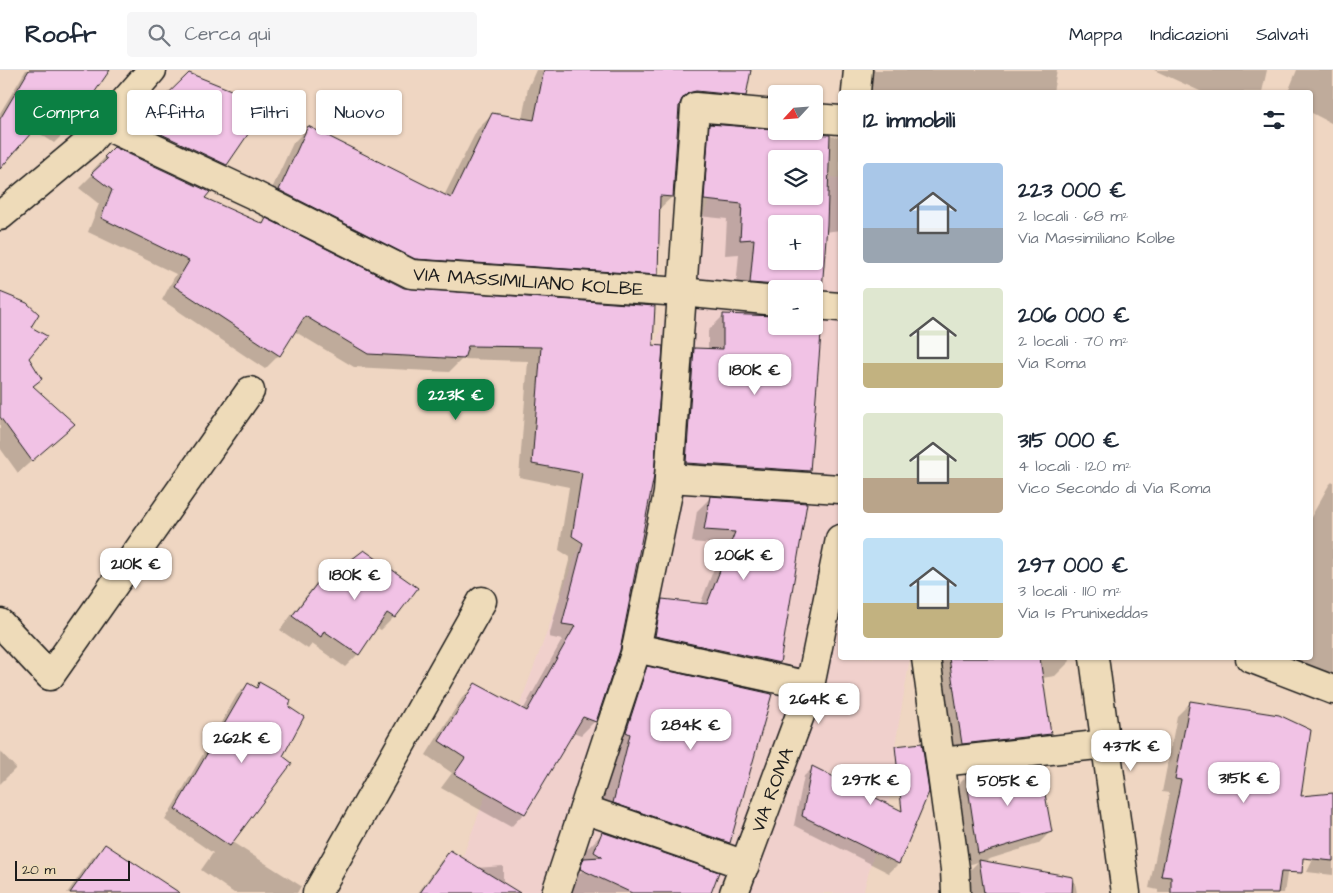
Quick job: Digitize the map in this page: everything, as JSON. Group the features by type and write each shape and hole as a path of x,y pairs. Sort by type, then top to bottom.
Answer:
{"street":[{"path":"117,110 152,70"},
{"path":"856,90 858,70"},
{"path":"556,893 636,648 668,493 695,107 768,113"},
{"path":"823,119 838,120"},
{"name":"VIA MASSIMILIANO KOLBE","path":"117,131 256,196 411,274 681,292 768,300"},
{"path":"0,216 95,135"},
{"path":"823,306 838,307"},
{"path":"0,623 50,676 250,390"},
{"path":"669,478 838,489"},
{"name":"VIA ROMA","path":"734,893 746,865 810,686 838,549"},
{"path":"317,893 482,601"},
{"path":"636,648 810,686"},
{"path":"926,660 956,869 956,893"},
{"path":"1094,660 1126,893"},
{"path":"1255,660 1333,690"},
{"path":"940,762 1106,744"},
{"path":"584,809 746,865"}],"shaded area":[{"path":"729,147 768,159 768,205 823,205 823,174 838,178 838,660 910,660 895,746 898,768 863,893 449,893"}],"building":[{"path":"29,70 110,70 96,90 17,90"},
{"path":"544,70 751,70 746,96 696,91 688,93 682,99 679,106 673,197 660,196 658,275 415,259 279,190 304,135 306,135 308,126 316,130 316,135 326,135 451,198 492,113 534,120"},
{"path":"189,73 232,90 232,135 248,135 227,165 163,135 222,135 222,90 172,90"},
{"path":"15,94 15,135 29,135 0,169 0,119"},
{"path":"709,124 768,128 768,140 823,140 823,135 830,135 823,280 768,280 768,284 750,283 754,239 740,240 742,204 704,200"},
{"path":"114,147 210,192 205,198 263,224 266,218 404,288 655,306 653,345 663,346 654,476 620,650 596,722 583,717 525,814 454,774 465,758 439,741 475,683 527,711 575,626 562,624 583,543 572,536 582,473 532,464 541,347 468,346 464,359 368,354 305,316 280,356 174,286 189,261 101,218 112,190 91,174 107,159 104,157"},
{"path":"0,292 27,303 39,314 31,327 47,336 29,358 42,379 33,386 75,424 32,461 0,417"},
{"path":"723,314 768,316 768,335 821,335 810,471 686,463 694,348 723,349"},
{"path":"710,496 807,503 780,663 655,636 662,599 707,604 735,532 704,530"},
{"path":"364,550 418,588 395,618 387,613 359,655 324,631 321,637 292,616 332,564 339,569"},
{"path":"949,660 1040,660 1051,734 962,744"},
{"path":"647,666 772,694 730,843 613,803 630,734 626,732"},
{"path":"259,682 291,700 289,707 304,717 283,756 292,763 230,846 175,809 248,683 257,688"},
{"path":"1190,701 1279,715 1311,730 1301,796 1333,793 1333,861 1303,858 1302,873 1281,872 1278,893 1171,893 1171,877 1161,876 1181,780 1175,779"},
{"path":"922,743 929,792 899,864 802,816 812,766 902,811 895,746"},
{"path":"1040,767 1052,832 978,854 966,775"},
{"path":"602,832 719,872 711,893 632,893 580,869 584,858 602,857 594,852"},
{"path":"105,844 180,893 70,893"},
{"path":"450,850 520,893 420,893"},
{"path":"979,860 1073,877 1072,893 984,893"}]}
